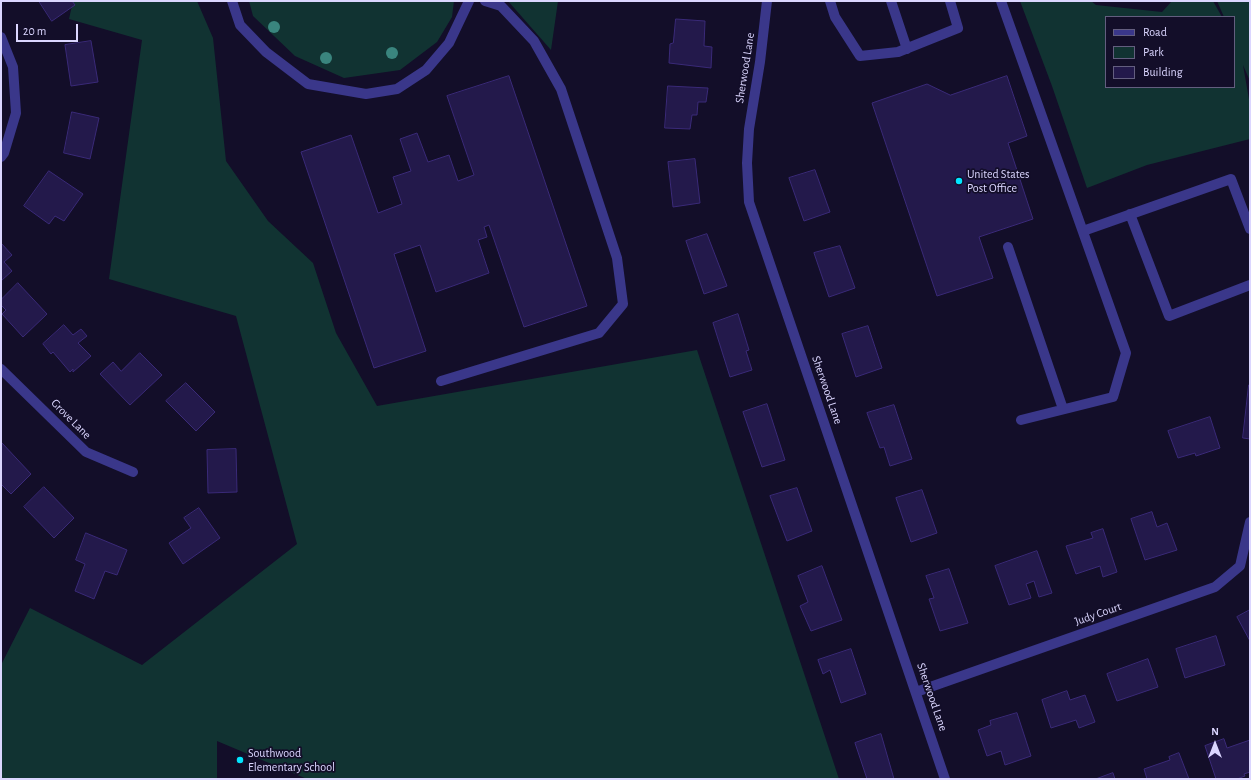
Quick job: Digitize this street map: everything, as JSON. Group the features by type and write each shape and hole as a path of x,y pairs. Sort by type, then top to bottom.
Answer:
{"street":[{"path":"232,1 240,25 266,52 308,84 366,94 397,89 426,70 449,42 469,1"},
{"path":"441,381 599,334 623,304 617,258 561,89 534,41 501,6 485,1"},
{"name":"Sherwood Lane","path":"767,1 760,62 748,129 747,163 749,202 945,779"},
{"path":"830,1 835,17 860,56 898,52 958,28 950,1"},
{"path":"891,1 907,49"},
{"path":"1001,1 1126,353 1113,397 1021,420"},
{"path":"1,37 13,67 16,113 4,153 1,157"},
{"path":"1082,231 1231,179 1250,229"},
{"path":"1130,214 1170,316 1250,285"},
{"path":"1008,247 1063,409"},
{"name":"Grove Lane","path":"1,369 86,452 133,472"},
{"name":"Judy Court","path":"916,692 1215,587 1240,566 1250,522"}],"green space":[{"path":"73,1 197,1 213,38 226,161 268,221 313,263 336,333 377,406 697,350 839,779 307,779 217,741 217,779 1,779 1,665 30,608 142,665 297,544 236,316 109,279 142,40 69,19"},
{"path":"249,1 454,1 452,17 437,42 400,70 344,78 295,56 253,16"},
{"path":"508,1 558,1 551,50"},
{"path":"1020,1 1091,1 1096,5 1162,12 1172,1 1213,1 1221,16 1105,16 1105,88 1235,88 1235,16 1224,16 1217,1 1250,1 1250,81 1243,65 1250,105 1250,139 1147,165 1087,188 1052,86"}],"building":[{"path":"39,1 72,1 75,5 52,21"},
{"path":"676,19 705,21 704,46 712,47 711,68 669,63 670,44 673,43"},
{"path":"91,41 98,82 71,86 65,45"},
{"path":"509,76 587,306 524,327 489,225 484,227 487,237 478,240 489,273 436,292 420,245 394,254 426,351 374,368 301,152 351,135 378,213 402,204 393,177 411,171 400,139 417,133 428,162 449,155 458,181 474,175 447,96"},
{"name":"United States Post Office","path":"1007,76 1027,136 1008,143 1033,219 979,237 993,278 937,296 872,103 927,84 950,95"},
{"path":"668,86 708,88 706,102 698,102 697,115 692,115 690,129 665,128"},
{"path":"72,112 99,118 90,159 64,153"},
{"path":"695,159 700,203 673,207 668,162"},
{"path":"815,170 830,212 804,221 789,178"},
{"path":"49,171 83,194 64,221 55,216 49,224 24,206"},
{"path":"707,234 727,286 704,294 686,241"},
{"path":"1,243 12,255 4,262 12,271 1,281"},
{"path":"840,246 855,288 829,297 814,253"},
{"path":"18,283 47,314 23,337 2,314 6,310 1,305 1,300"},
{"path":"738,314 749,350 746,351 752,370 730,377 713,323"},
{"path":"64,325 73,335 81,329 87,336 78,343 91,356 73,372 73,369 70,372 53,352 51,354 43,344"},
{"path":"868,326 882,368 856,377 842,334"},
{"path":"140,353 162,375 130,405 100,374 113,362 121,371"},
{"path":"186,383 215,412 196,431 166,401"},
{"path":"1250,385 1250,439 1243,438"},
{"path":"767,404 785,460 762,467 743,412"},
{"path":"894,405 912,459 890,466 884,447 880,448 867,413"},
{"path":"1210,417 1220,448 1196,456 1195,453 1178,458 1168,431"},
{"path":"2,443 31,474 11,494 1,484"},
{"path":"236,449 237,492 208,493 207,450"},
{"path":"44,487 74,518 54,538 24,507"},
{"path":"797,488 812,531 787,541 770,496"},
{"path":"922,490 937,533 911,542 896,498"},
{"path":"199,508 220,538 183,564 169,543 191,528 184,518"},
{"path":"1152,512 1157,527 1167,523 1177,550 1145,560 1131,519"},
{"path":"1103,529 1117,572 1103,577 1100,566 1076,574 1066,546 1093,538 1091,533"},
{"path":"86,533 127,550 117,575 105,571 94,599 75,591 85,564 76,560"},
{"path":"1037,551 1052,593 1039,597 1034,581 1026,584 1031,598 1009,605 995,566"},
{"path":"822,566 842,620 811,631 800,606 808,602 798,576"},
{"path":"949,569 968,623 940,631 929,599 934,598 926,576"},
{"path":"1250,610 1250,641 1237,617"},
{"path":"1216,636 1225,665 1185,678 1176,649"},
{"path":"851,649 866,694 841,703 830,670 823,674 818,660"},
{"path":"1148,659 1158,687 1117,701 1107,674"},
{"path":"1067,691 1070,700 1085,695 1095,722 1079,728 1076,720 1051,728 1042,700"},
{"path":"1017,713 1031,756 1005,765 1001,751 987,756 978,730 991,725 990,721"},
{"path":"881,734 894,779 867,779 855,743"},
{"path":"1224,739 1227,748 1250,740 1250,772 1244,774 1245,776 1237,779 1216,779 1205,746"},
{"path":"1179,753 1189,779 1147,779 1144,769 1170,760 1169,757"},
{"path":"1113,773 1115,779 1096,779"}],"place":[{"name":"United States Post Office","path":"959,181"},
{"name":"Southwood Elementary School","path":"240,760"}]}
